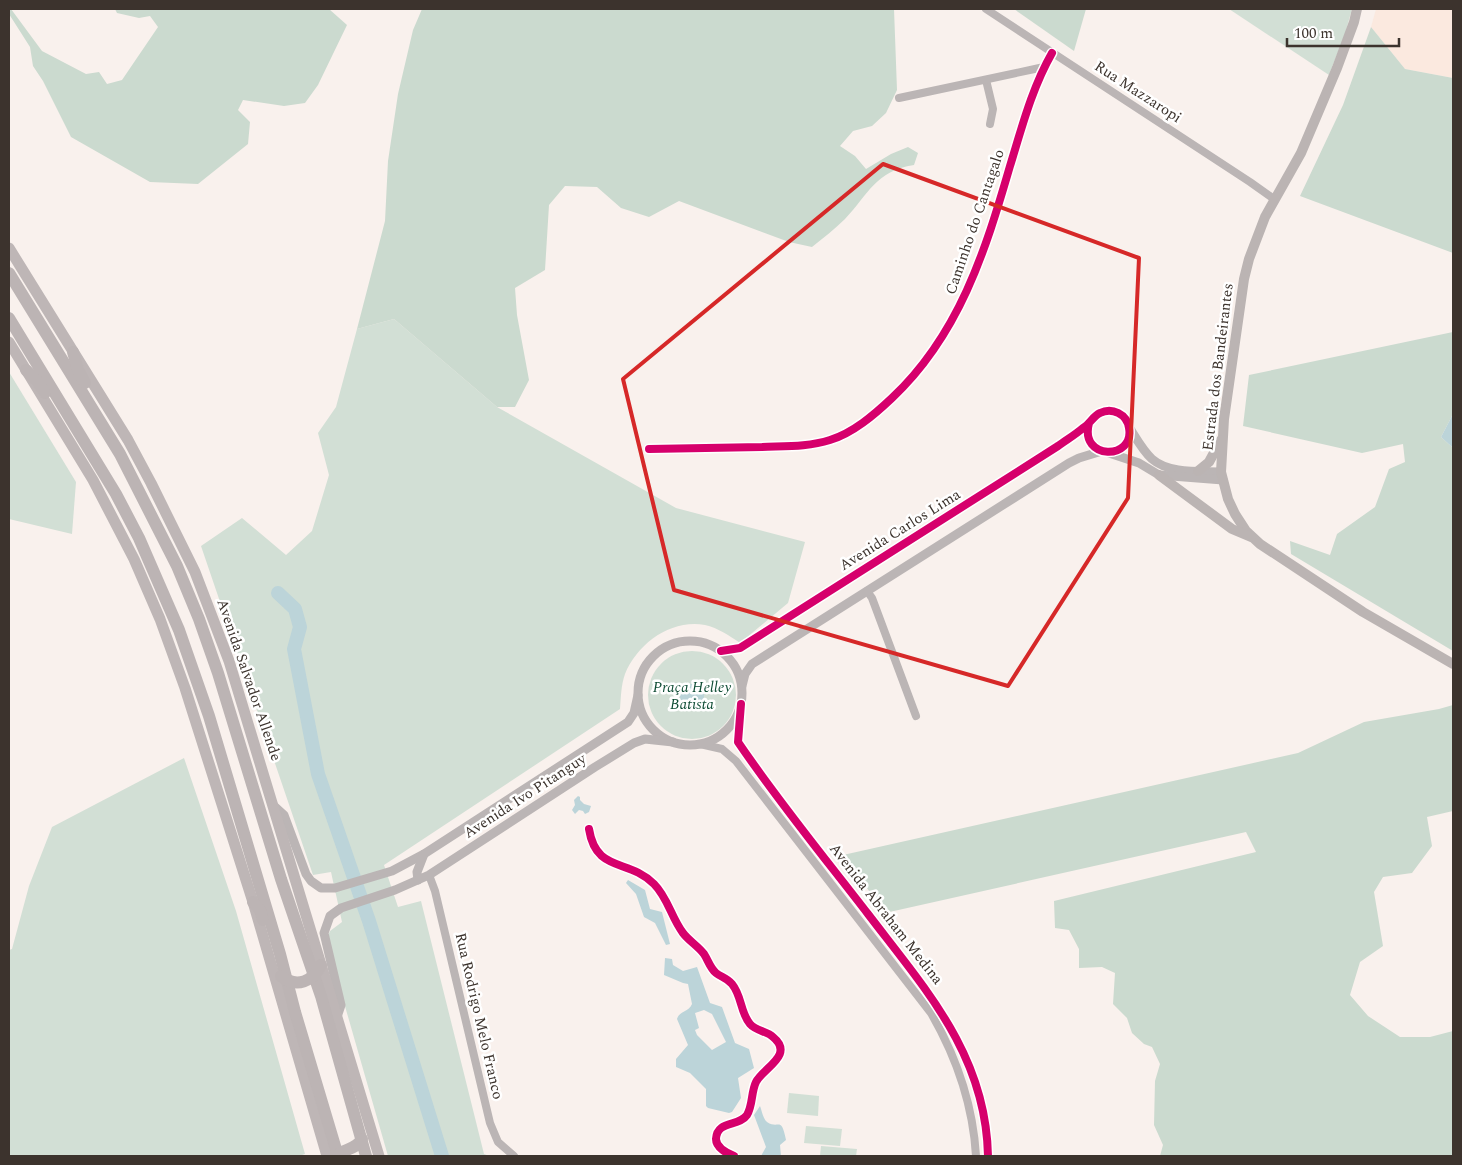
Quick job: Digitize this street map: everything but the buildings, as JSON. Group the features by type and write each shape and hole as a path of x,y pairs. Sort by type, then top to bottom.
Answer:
{"highway":[{"name":"Avenida Salvador Allende","path":"9,274 120,454 177,566 199,619 221,682 281,879 318,970 367,1156"},
{"path":"9,318 116,494 156,574 190,660 221,758 295,1012 341,1156"},
{"path":"73,352 78,370 120,447 120,454"},
{"path":"26,370 37,380 108,489 116,494"},
{"path":"253,902 260,910 278,973 287,981 300,983 309,980 318,970"},
{"path":"341,1156 343,1151 358,1145 362,1139"},
{"path":"341,1156 367,1156"}],"main road":[{"name":"Estrada dos Bandeirantes","path":"1357,9 1349,37 1327,94 1301,153 1274,199 1257,239 1244,279 1223,437 1222,476 1234,514 1253,537 1287,563 1363,612 1453,664"},
{"name":"Avenida Salvador Allende","path":"9,248 128,440 195,572 229,662 273,805 318,970 337,1017 379,1156"},
{"path":"9,342 108,508 157,611 185,688 253,902 341,1156"},
{"path":"1198,471 1208,462 1223,437"},
{"path":"1159,475 1232,529 1253,537"}],"street":[{"name":"Rua Mazzaropi","path":"986,9 1274,199"},
{"name":"Caminho do Cantagalo","path":"649,449 798,446 830,440 848,433 877,412 904,387 924,364 943,336 967,292 978,266 1010,168 1026,111 1044,67 1052,53"},
{"path":"899,98 1044,67"},
{"path":"986,80 993,109 990,124"},
{"name":"Avenida Carlos Lima","path":"721,651 740,648 1058,446 1090,423 1096,415 1109,410 1122,415 1147,454 1164,467 1222,476"},
{"path":"1090,423 1088,434 1090,441 1096,448 1139,463 1159,475 1222,476"},
{"path":"742,686 738,673 731,661 721,651 708,644 694,641 679,642 666,647 654,656 645,668 640,681 638,696 645,720 661,737 685,745 700,744 719,737 735,720 741,704 745,674 752,664 1069,463 1079,458 1119,450 1124,446 1130,434 1129,427"},
{"path":"867,591 872,598 916,716"},
{"name":"Avenida Ivo Pitanguy","path":"273,805 284,815 306,874 320,888 332,889 392,871 424,854 628,722 632,718 638,696"},
{"name":"Avenida Abraham Medina","path":"741,704 738,742 803,831 933,998 952,1029 965,1055 976,1088 984,1119 988,1156"},
{"name":"Avenida Ivo Pitanguy","path":"337,1017 340,1005 324,933 328,920 334,912 395,890 429,875 634,743 646,739 672,742"},
{"name":"Avenida Abraham Medina","path":"700,744 722,749 736,761 931,1013 946,1040 965,1088 973,1122 976,1156"},
{"path":"418,880 417,872 424,854"},
{"name":"Rua Rodrigo Melo Franco","path":"429,875 435,891 490,1123 498,1142 514,1156"}],"highlighted area":[{"path":"883,164 1139,258 1128,498 1008,686 674,590 623,379"}],"shaded area":[{"path":"9,9 11,9 42,51 86,74 99,72 107,84 122,80 158,27 150,16 139,18 117,13 115,9 329,9 347,25 318,85 305,103 284,106 243,100 238,110 250,122 248,144 198,184 150,182 71,137 43,81 33,66 30,47 9,14"},
{"path":"422,9 894,9 897,90 886,113 872,126 853,131 840,146 855,156 866,169 891,154 908,147 918,153 914,165 890,172 881,178 845,219 812,247 789,242 679,201 649,217 621,208 597,187 565,186 549,205 545,270 515,288 517,315 529,380 515,407 497,407 394,319 357,329 385,221 388,161 398,94 413,30"},
{"path":"1014,9 1086,9 1074,51"},
{"path":"1376,9 1453,9 1453,78 1405,69 1371,27"},
{"path":"1371,27 1405,69 1453,78 1453,253 1300,196 1343,105"},
{"path":"1453,332 1453,414 1441,437 1453,448 1453,651 1291,554 1290,541 1330,555 1337,534 1375,507 1389,469 1405,462 1403,444 1362,453 1243,426 1249,375"},
{"path":"1453,705 1453,811 1427,817 1432,846 1412,873 1383,877 1374,892 1383,946 1360,962 1350,995 1368,1016 1400,1037 1430,1037 1453,1031 1453,1156 1160,1156 1163,1145 1154,1125 1155,1081 1160,1064 1152,1047 1144,1044 1132,1033 1127,1018 1113,1004 1115,973 1102,967 1079,968 1079,949 1069,930 1055,928 1054,901 1256,852 1246,832 885,913 843,855 1298,753 1364,722"}],"green space":[{"path":"1229,9 1352,9 1345,34 1329,75"},
{"path":"394,319 497,407 676,508 805,542 788,603 740,643 719,630 705,625 692,624 680,626 657,636 638,652 625,674 620,709 384,865 398,907 421,901 484,1154 489,1156 388,1156 326,940 330,931 342,922 331,872 313,875 201,546 242,518 286,555 312,531 329,475 318,433 336,407 357,329"},
{"path":"9,372 76,482 72,534 9,519"},
{"name":"Praça Helley Batista","path":"692,651 709,654 717,658 729,670 733,678 736,695 733,712 729,720 717,732 709,736 692,739 675,736 667,732 655,720 651,712 648,695 651,678 655,670 667,658 675,654"},
{"path":"184,758 236,911 305,1154 299,1156 9,1156 9,950 12,949 29,886 52,827"},
{"path":"789,1093 819,1096 818,1116 787,1113"},
{"path":"806,1126 842,1129 840,1146 804,1143"},
{"path":"821,1146 857,1149 856,1156 820,1156"}],"water":[{"path":"1453,414 1453,448 1441,437"},
{"path":"692,684 701,687 704,696 701,705 692,708 683,705 680,696 683,687"},
{"path":"578,796 584,804 591,806 589,812 585,814 579,810 575,814 572,810 575,805 574,800"},
{"path":"628,880 645,890 650,909 662,912 670,944 666,945 655,923 644,917 636,894 626,883"},
{"path":"665,958 672,959 673,965 683,971 697,967 710,1003 722,1007 735,1043 749,1049 754,1068 738,1078 741,1098 732,1112 708,1108 706,1106 706,1089 690,1073 676,1067 676,1059 688,1045 677,1019 692,1004 688,984 664,975","holes":["704,1010 712,1014 726,1042 712,1050 697,1035 695,1030 699,1028 695,1013"]},
{"path":"760,1106 767,1122 781,1125 783,1128 786,1140 780,1145 781,1156 761,1156 766,1147 754,1115"}],"waterway":[{"path":"278,593 295,609 300,627 294,649 318,774 369,921 442,1156"}],"cycle path":[{"path":"649,449 788,446 822,442 839,437 855,428 871,417 892,398 935,347 967,291 990,230 1028,108 1052,53"},
{"path":"721,651 740,648 1058,446 1100,413 1114,411 1122,416 1128,423 1129,439 1124,446 1116,450 1108,452 1099,450 1092,444 1088,435 1089,423"},
{"path":"741,704 738,742 785,807 911,970 949,1026 977,1086 985,1120 988,1156"},
{"path":"589,829 598,852 606,859 644,876 659,889 683,933 704,954 714,971 732,984 750,1024 771,1035 779,1044 781,1050 779,1055 756,1082 747,1115 739,1121 724,1126 717,1133 716,1142 718,1145 722,1150 734,1156"}]}
